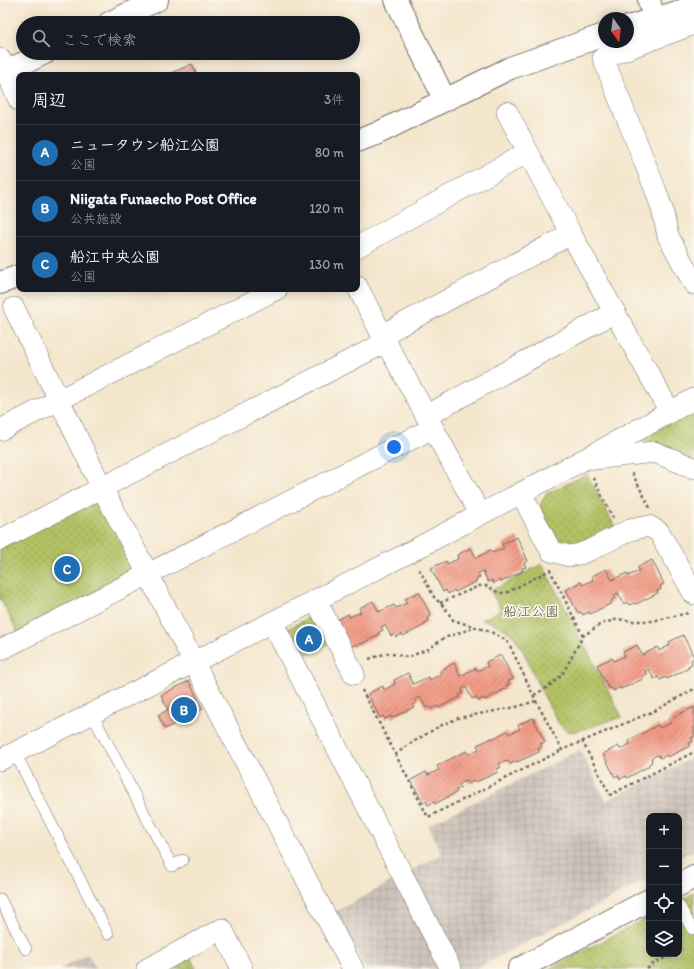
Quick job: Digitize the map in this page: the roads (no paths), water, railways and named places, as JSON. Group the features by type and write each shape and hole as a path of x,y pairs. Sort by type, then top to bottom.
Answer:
{"street":[{"path":"124,16 157,0"},
{"path":"396,0 445,100"},
{"path":"634,22 651,9 694,6"},
{"path":"694,24 603,58 656,191 668,236 694,284"},
{"path":"360,140 376,134 510,68 598,37"},
{"path":"16,94 2,68 25,60"},
{"path":"507,112 571,234 670,412"},
{"path":"360,245 528,152"},
{"path":"0,540 102,488 384,339 571,234"},
{"path":"0,283 16,277"},
{"path":"0,430 271,292"},
{"path":"360,292 384,339 480,514"},
{"path":"14,308 60,399 102,488 353,969"},
{"path":"0,650 148,574 429,422 615,312"},
{"path":"7,756 410,552 694,399"},
{"path":"583,460 654,452 694,468"},
{"path":"521,493 551,551 569,556 590,550 630,530 649,526 659,532 692,603"},
{"path":"316,600 354,674"},
{"path":"272,622 451,969"},
{"path":"682,883 694,877"},
{"path":"519,969 646,902"},
{"path":"147,969 222,929 242,969"}],"lane":[{"path":"92,714 172,866 183,860"},
{"path":"7,756 108,934"},
{"path":"0,899 26,949"},
{"path":"682,911 692,930"}],"place":[{"name":"船江中央公園","path":"67,569"},
{"name":"ニュータウン船江公園","path":"309,639"},
{"name":"Niigata Funaecho Post Office","path":"184,710"}],"park label":[{"name":"船江公園","path":"531,611"}]}
